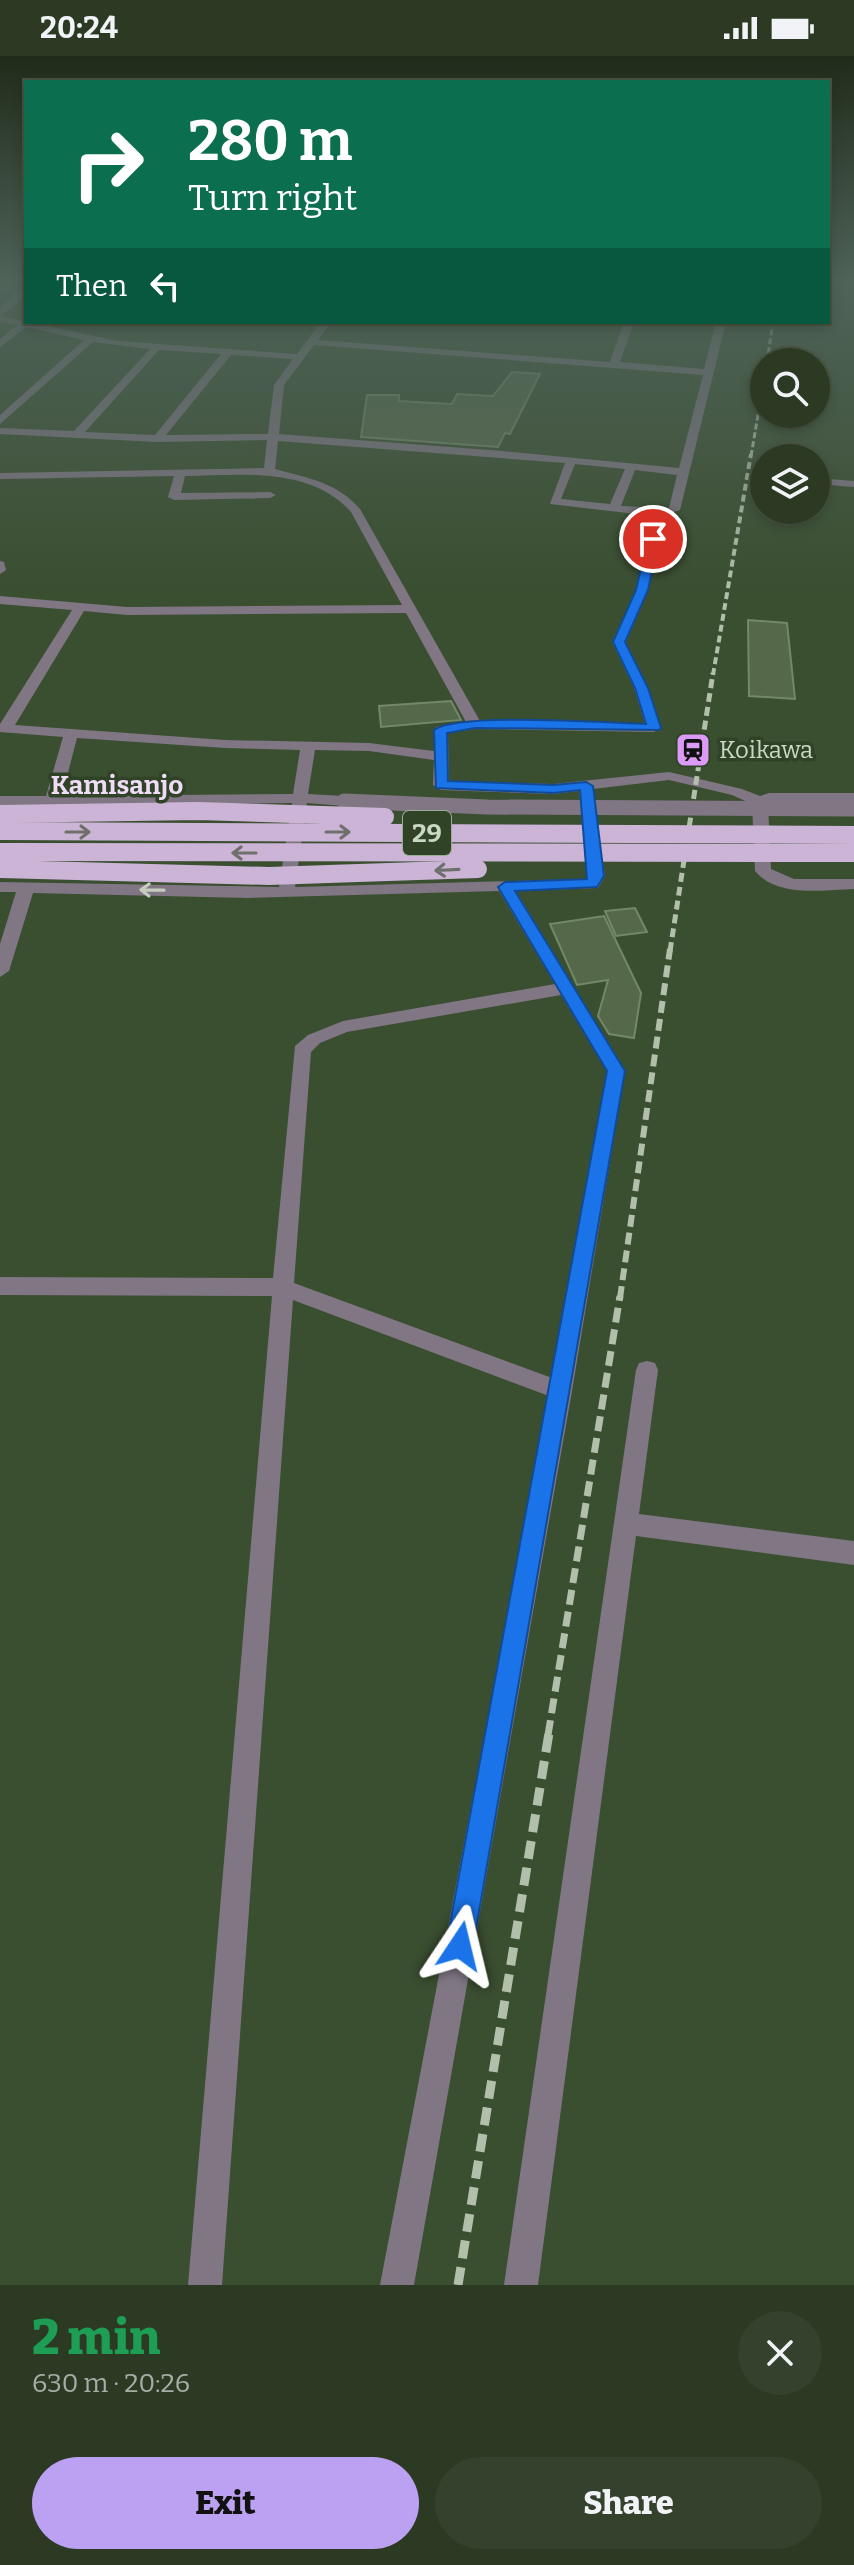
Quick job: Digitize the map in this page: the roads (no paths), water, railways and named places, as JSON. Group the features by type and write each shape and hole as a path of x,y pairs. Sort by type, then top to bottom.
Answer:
{"highway":[{"path":"0,814 132,810 267,812 831,844"},
{"name":"29","path":"0,831 831,844 854,853"},
{"name":"29","path":"0,852 831,844 854,835"},
{"path":"0,869 189,875 342,875 831,844"}],"street":[{"path":"0,421 40,385"},
{"path":"76,435 122,385"},
{"path":"157,439 201,385"},
{"path":"269,471 279,385"},
{"path":"571,461 554,502 659,513 674,510 705,385"},
{"path":"0,431 157,439 271,437 685,472"},
{"path":"614,509 631,467"},
{"path":"0,476 269,471 306,480 344,497 356,511 475,725"},
{"path":"180,473 174,497 270,495"},
{"path":"830,482 854,484"},
{"path":"659,513 642,590 619,642 641,688 654,728 475,725 441,730 441,785 553,789 669,776 737,792 760,802 769,798 854,798"},
{"path":"0,600 127,611 408,609"},
{"path":"80,607 3,728 225,744 369,747 439,756"},
{"path":"53,800 71,733"},
{"path":"286,892 308,745"},
{"path":"0,887 286,892 592,884 597,876 586,786"},
{"path":"0,801 301,798 487,807 854,809"},
{"path":"760,802 763,871 768,877 799,884 854,884"},
{"path":"397,2285 561,1391 616,1071 505,887"},
{"path":"0,971 26,888"},
{"path":"205,2285 302,1050 314,1039 343,1027 566,988"},
{"path":"0,1286 282,1287 561,1391"},
{"path":"521,2285 647,1370"},
{"path":"627,1524 854,1553"}],"railway":[{"path":"753,444 756,428"},
{"path":"713,675 750,460"},
{"path":"670,951 713,673"},
{"path":"620,1298 670,949"},
{"path":"548,1735 620,1296"},
{"path":"458,2285 549,1733"}],"place":[{"name":"Koikawa","path":"693,750"}],"district":[{"name":"Kamisanjo","path":"117,785"}]}
